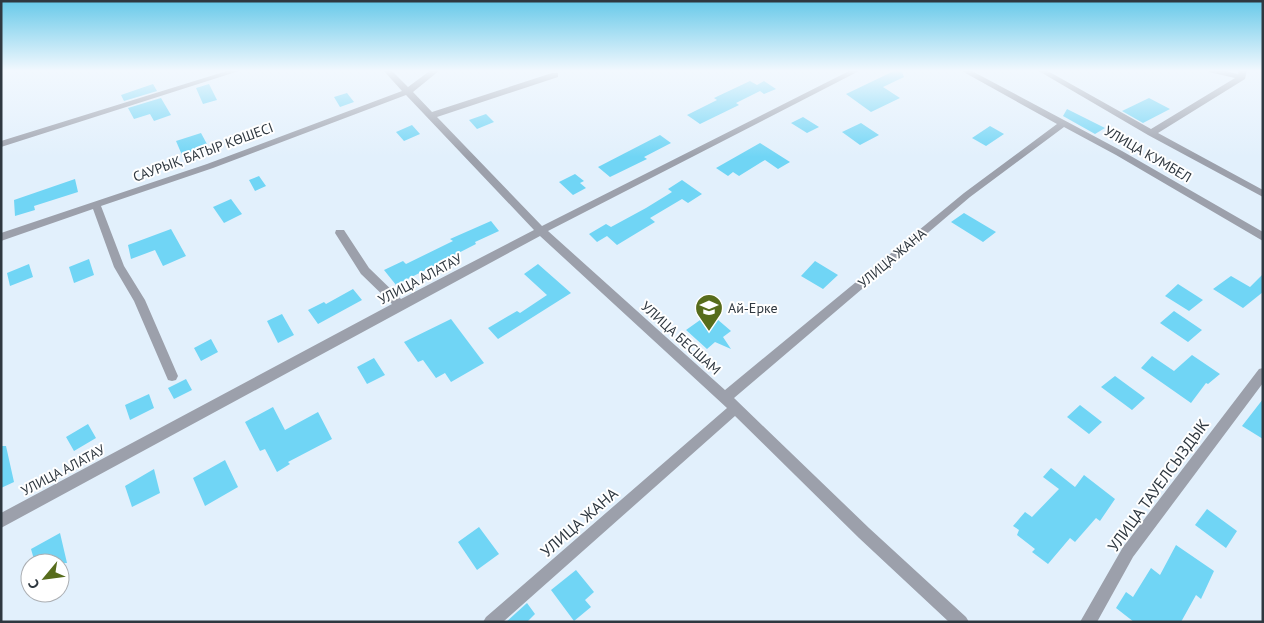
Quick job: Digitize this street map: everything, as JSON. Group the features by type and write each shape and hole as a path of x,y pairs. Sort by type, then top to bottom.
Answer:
{"street":[{"path":"1,144 145,99"},
{"name":"САУРЫҚ БАТЫР КӨШЕСІ","path":"1,237 210,166 388,99"},
{"name":"УЛИЦА БЕСШАМ","path":"414,99 541,231 725,398 864,533 961,622"},
{"path":"430,116 482,99"},
{"name":"УЛИЦА АЛАТАУ","path":"1,521 541,231 798,99"},
{"name":"УЛИЦА КУМБЕЛ","path":"1018,99 1119,153 1263,237"},
{"path":"1092,99 1263,194"},
{"path":"1151,133 1203,99"},
{"name":"УЛИЦА ЖАНА","path":"725,398 968,194 1064,124"},
{"path":"96,205 119,267 139,300 172,376"},
{"path":"340,233 365,271 401,306"},
{"name":"УЛИЦА ТАУЕЛСЫЗДЫК","path":"1088,622 1128,552 1263,373"},
{"name":"УЛИЦА ЖАНА","path":"491,622 735,409"}],"building":[{"path":"162,99 171,115 154,121 150,114 134,119 128,108"},
{"path":"201,99 217,100 203,104"},
{"path":"335,99 352,99 354,102 340,107"},
{"path":"716,99 744,99 736,103 739,105 700,124 687,115 717,100"},
{"path":"853,99 898,99 871,112"},
{"path":"1147,99 1151,99 1170,109 1143,123 1122,111"},
{"path":"1067,109 1105,128 1095,134 1063,116"},
{"path":"486,114 494,122 477,129 469,120"},
{"path":"803,117 819,127 807,133 791,123"},
{"path":"861,123 879,135 860,145 842,132"},
{"path":"412,125 420,134 404,141 396,132"},
{"path":"990,126 1004,134 986,146 972,138"},
{"path":"201,133 208,146 182,155 176,141"},
{"path":"660,135 671,143 644,157 647,159 610,177 598,167"},
{"path":"760,143 790,162 778,169 765,160 739,176 733,172 728,176 716,168"},
{"path":"575,174 584,181 580,183 586,188 573,195 559,182"},
{"path":"259,176 266,186 255,191 249,180"},
{"path":"75,179 78,192 34,206 35,210 15,216 14,200"},
{"path":"682,180 702,194 688,203 682,199 650,218 655,222 617,245 607,236 597,242 589,234 606,224 611,227 646,208 672,192 668,189"},
{"path":"231,199 242,214 224,223 213,207"},
{"path":"964,213 996,232 983,242 951,222"},
{"path":"491,221 499,231 396,285 384,270 403,261 406,264 453,241 450,239"},
{"path":"171,229 186,256 163,266 155,250 131,259 128,245"},
{"path":"89,259 94,275 74,283 69,267"},
{"path":"815,261 838,275 823,289 801,276"},
{"path":"29,264 33,277 10,286 7,273"},
{"path":"538,264 571,293 498,339 488,328 517,311 520,313 547,295 524,274"},
{"path":"1263,274 1263,292 1243,308 1213,289 1231,276 1250,287"},
{"path":"1178,284 1203,300 1189,311 1165,296"},
{"path":"353,289 362,300 318,324 308,310 324,302 326,304"},
{"path":"1174,311 1202,330 1188,342 1160,323"},
{"path":"710,313 731,331 723,337 731,349 715,342 707,349 686,330"},
{"path":"282,314 294,335 278,343 267,321"},
{"path":"451,319 484,363 451,382 445,373 436,378 423,360 418,362 404,342"},
{"path":"211,339 218,352 201,361 194,348"},
{"path":"1192,355 1220,374 1208,384 1206,383 1191,403 1141,368 1152,356 1174,371"},
{"path":"374,358 385,375 367,384 357,367"},
{"path":"1115,376 1145,398 1132,410 1101,387"},
{"path":"186,379 192,390 174,399 168,388"},
{"path":"149,394 154,408 130,420 125,405"},
{"path":"1263,399 1263,439 1242,426"},
{"path":"1080,405 1102,422 1089,434 1067,417"},
{"path":"273,407 285,430 318,412 332,439 288,462 290,464 277,472 265,449 260,451 245,422"},
{"path":"88,424 96,438 74,451 66,437"},
{"path":"1,446 6,446 14,482 1,488"},
{"path":"225,460 238,487 205,506 193,478"},
{"path":"1051,468 1075,487 1084,475 1115,499 1100,521 1096,518 1075,542 1070,538 1048,564 1032,552 1035,549 1017,535 1019,530 1013,526 1025,512 1032,517 1059,489 1043,477"},
{"path":"154,469 160,493 132,507 125,486"},
{"path":"1207,509 1237,531 1226,548 1195,525"},
{"path":"479,527 499,554 477,570 458,542"},
{"path":"60,533 65,553 32,553 31,549"},
{"path":"1176,545 1214,571 1201,599 1196,595 1181,622 1134,622 1116,608 1126,592 1133,597 1151,568 1160,575"},
{"path":"576,570 594,592 585,600 591,607 574,621 551,590"},
{"path":"527,603 535,614 527,622 506,622"}],"place":[{"name":"Ай-Ерке","path":"709,332"}]}
